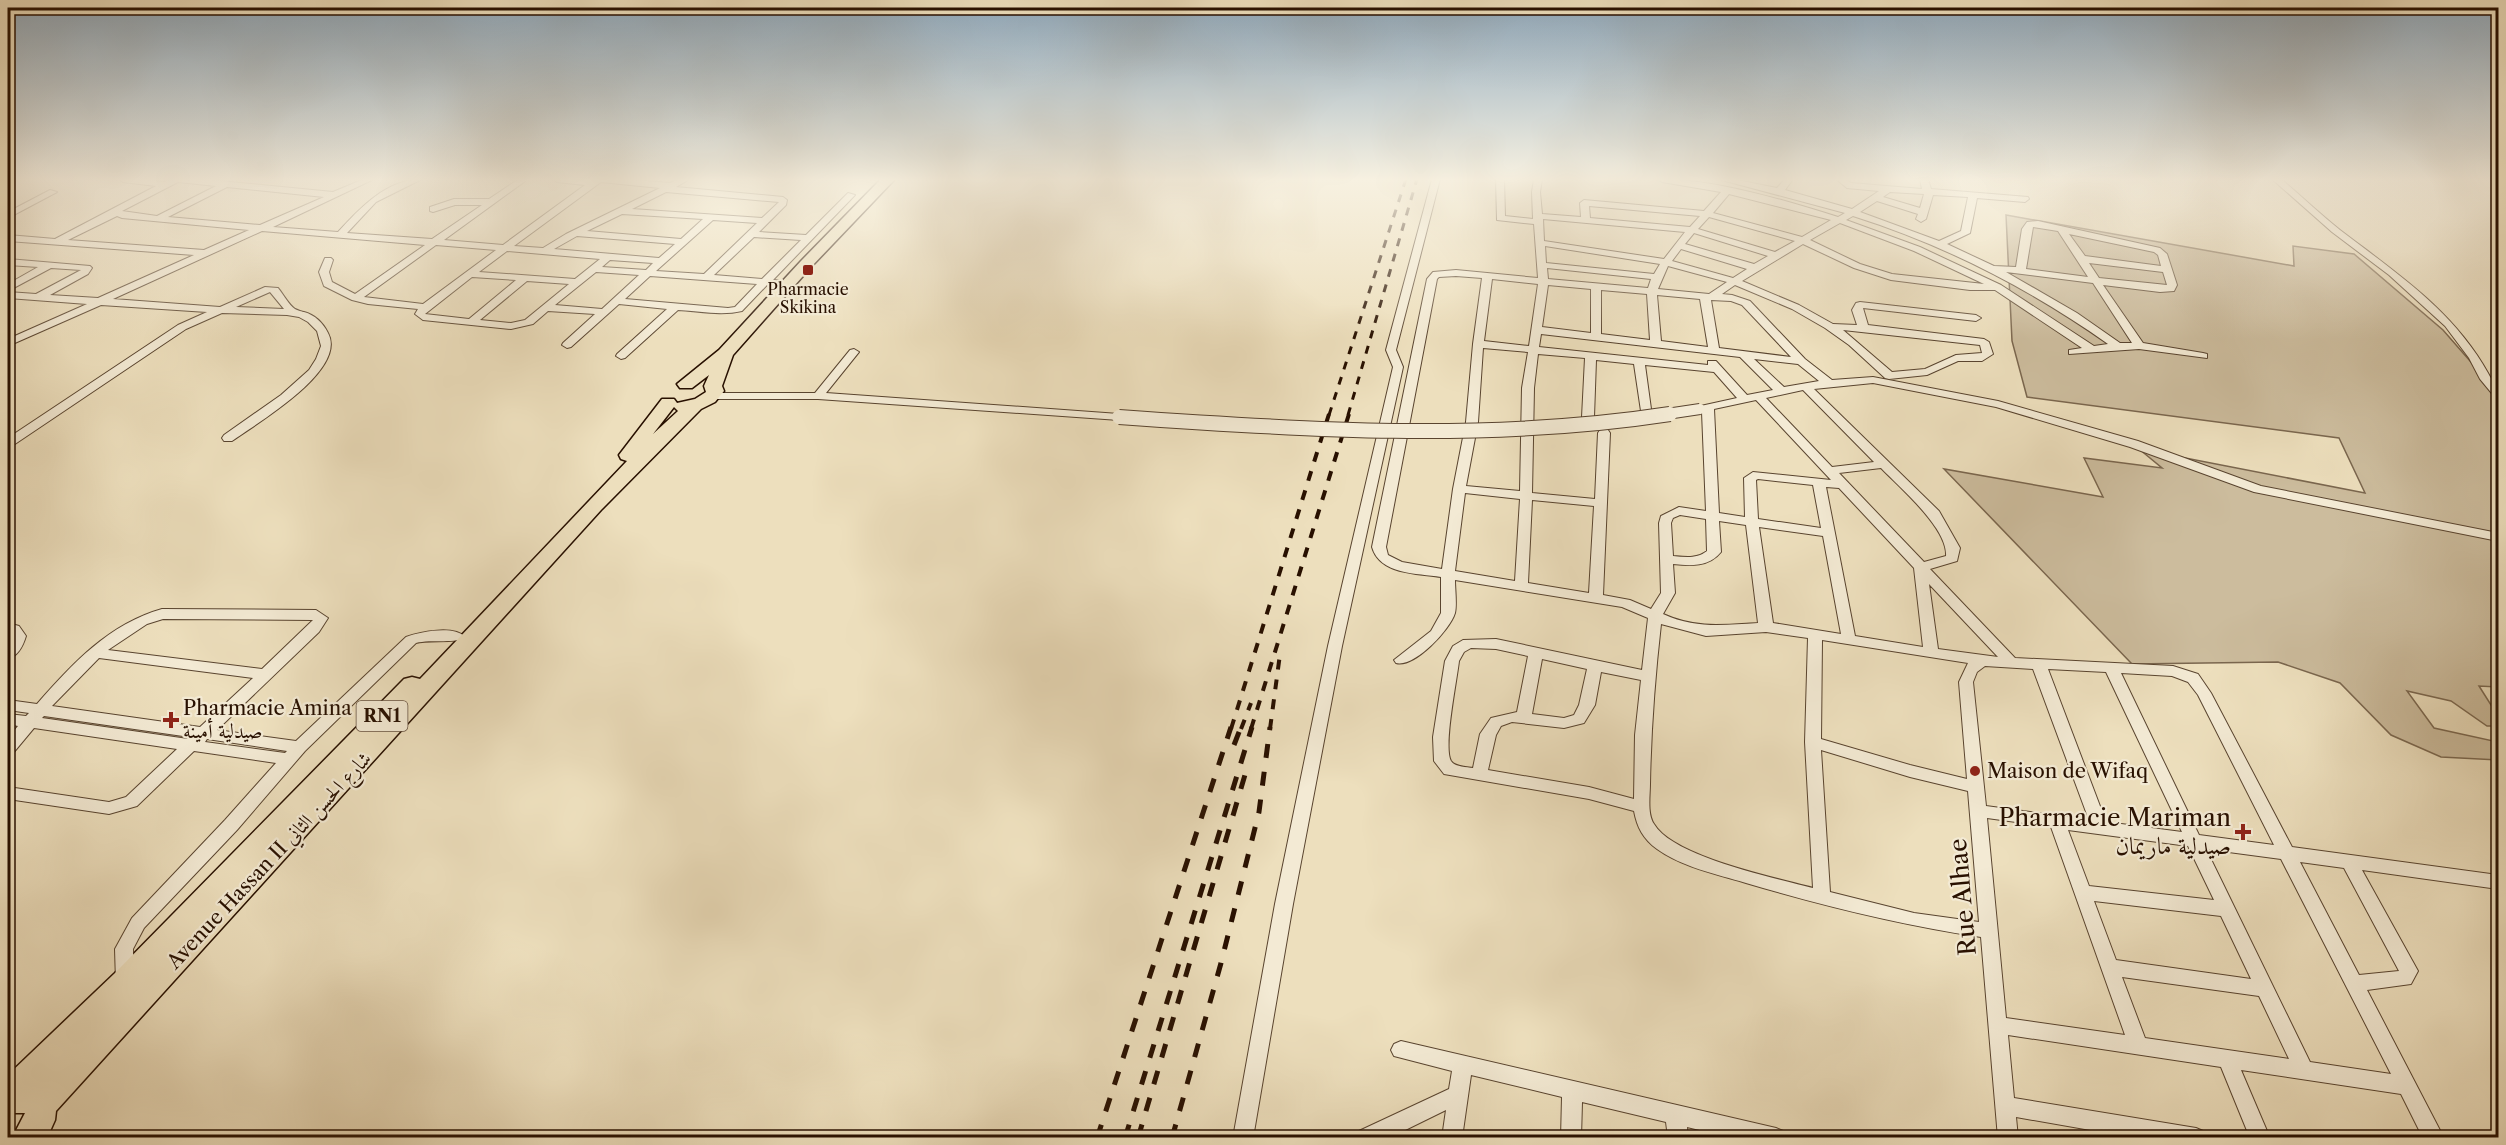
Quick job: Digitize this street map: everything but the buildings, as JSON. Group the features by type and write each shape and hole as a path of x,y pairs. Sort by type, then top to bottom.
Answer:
{"main road":[{"name":"Avenue Hassan II شارع الحسن الثاني","path":"40,1106 702,393 726,354 836,234"},
{"name":"Avenue Hassan II شارع الحسن الثاني","path":"8,1097 288,816 628,454 668,403 684,407 702,393 726,354"},
{"name":"Avenue Hassan II شارع الحسن الثاني","path":"8,1097 27,1097 36,1100 40,1106 40,1120 28,1137"}],"street":[{"path":"56,242 75,232"},
{"path":"8,334 232,232"},
{"path":"8,343 251,232"},
{"path":"311,232 662,261"},
{"path":"356,298 449,232"},
{"path":"526,232 425,307 420,312 423,317 520,325 529,322 609,256"},
{"path":"567,345 693,232"},
{"path":"617,301 736,309 815,232"},
{"path":"1243,1137 1284,904 1332,658 1398,367 1391,350 1422,232"},
{"path":"1521,586 1528,461 1528,388 1543,282 1539,232"},
{"path":"1656,344 1652,291 1667,261 1691,232"},
{"path":"1701,232 1776,255"},
{"path":"1775,232 1803,240 1857,267 1891,278 1970,287 1997,287"},
{"path":"1708,296 1817,232"},
{"path":"1873,232 1926,252 1997,287 2091,349"},
{"path":"1909,232 1990,268 2067,310 2118,346"},
{"path":"1939,244 1965,232"},
{"path":"2021,270 2027,232"},
{"path":"2064,232 2139,346"},
{"path":"1990,268 2021,270 2166,290 2172,285 2162,254 2153,249 2080,232"},
{"path":"2338,232 2392,273 2449,324 2474,357 2484,377 2499,394"},
{"path":"545,251 574,233 682,242"},
{"path":"707,277 752,234 836,234"},
{"path":"8,238 204,253"},
{"path":"1540,243 1667,261 1734,280 1782,300 1832,327 1889,376 1934,370 1956,358 1986,357 1988,349 1975,314 1862,305 1858,306 1857,310 1864,328"},
{"path":"1680,246 1756,268"},
{"path":"2083,259 2167,270"},
{"path":"328,260 324,272 328,284 356,298 425,307"},
{"path":"8,262 84,267 87,270 40,296"},
{"path":"8,288 50,265"},
{"path":"1542,266 1657,277"},
{"path":"594,269 789,284"},
{"path":"1828,383 1802,361 1746,303 1732,298 1446,272 1436,274 1432,279 1379,548 1382,557 1398,566 1625,603 1673,624 1706,631 1766,627 1984,661 2183,673 2197,682 2434,1137"},
{"path":"469,274 578,282"},
{"path":"1401,660 1437,634 1448,613 1448,574 1459,489 1472,422 1478,344 1487,277"},
{"path":"472,321 524,279"},
{"path":"1596,287 1596,337"},
{"path":"8,443 182,327 218,310 269,289 274,290 292,312"},
{"path":"8,294 218,310 292,312 310,318 321,329 326,346 317,366 288,393 228,438"},
{"path":"8,306 25,296"},
{"path":"1708,296 1714,350"},
{"path":"621,356 676,306"},
{"path":"547,308 604,312"},
{"path":"1832,327 1864,328 1984,342"},
{"path":"1537,330 1802,361"},
{"path":"1478,344 1717,369"},
{"path":"2073,352 2118,346 2139,346 2204,356"},
{"path":"1701,348 1745,400"},
{"path":"818,396 854,352"},
{"path":"1742,353 1781,391"},
{"path":"1588,417 1591,356"},
{"path":"1639,361 1646,410"},
{"path":"702,393 818,396 1294,429 1472,429 1603,424 1704,409 1805,386 1873,380 1998,404 2134,444 2258,489 2499,537"},
{"path":"1805,386 1934,514 1953,548 1954,556 1948,561 1920,568"},
{"path":"1759,397 2011,662"},
{"path":"1667,560 1703,561 1711,557 1714,552 1704,409"},
{"path":"1596,599 1604,433"},
{"path":"1829,471 1884,464"},
{"path":"1766,627 1752,520 1750,476 1843,485"},
{"path":"1819,483 1849,640"},
{"path":"1459,489 1599,503"},
{"path":"1828,533 1752,520 1679,512 1667,516 1668,593 1655,615 1643,735 1642,807 1645,826 1662,844 1696,862 1914,920 1990,931"},
{"path":"1920,568 1931,653"},
{"path":"8,748 29,722 95,653 125,627 143,619 162,614 316,615 321,618 314,629 137,797 116,808 8,793"},
{"path":"8,628 14,630 19,636 16,645 8,654"},
{"path":"125,982 124,949 138,923 231,825 293,753 411,640 428,635 458,637"},
{"path":"1815,635 1813,742 1822,897"},
{"path":"1642,807 1589,793 1450,770 1442,761 1441,737 1452,661 1458,648 1468,643 1496,644 1649,677"},
{"path":"95,653 266,675"},
{"path":"1523,718 1536,653"},
{"name":"Rue Alhae","path":"1984,661 1974,665 1966,682 2007,1137"},
{"path":"2038,663 2100,828"},
{"path":"1479,776 1488,734 1496,722 1512,717 1564,723 1579,719 1587,705 1595,666"},
{"path":"2110,667 2304,1071"},
{"path":"8,705 205,733 293,753"},
{"path":"8,719 192,746 293,753"},
{"path":"1813,742 1910,771 1976,787"},
{"path":"1979,811 2193,841 2287,851 2496,885"},
{"path":"2057,822 2138,1046"},
{"path":"2348,860 2409,971 2404,978 2354,983"},
{"path":"2082,892 2225,909"},
{"path":"2109,967 2264,989"},
{"path":"1998,1025 2408,1086"},
{"path":"1401,1050 1676,1116 1776,1137"},
{"path":"2227,1059 2260,1137"},
{"path":"1452,1137 1463,1065"},
{"path":"1571,1137 1572,1090"},
{"path":"1366,1137 1458,1095"},
{"path":"2005,1106 2196,1137"},
{"path":"1676,1116 1678,1137"}],"shaded area":[{"path":"2007,232 2104,232 2294,266 2293,246 2354,254 2443,330 2498,393 2498,687 2479,686 2498,716 2498,726 2487,726 2451,701 2407,691 2434,728 2498,742 2498,760 2441,757 2391,735 2340,683 2278,662 2132,664 1944,469 2103,497 2084,458 2162,468 2139,449 2365,493 2339,438 2027,397 2012,341"}],"railway":[{"path":"1329,415 1389,232"},
{"path":"1348,415 1401,232"},
{"path":"1231,729 1329,414"},
{"path":"1251,729 1349,414"},
{"path":"1270,729 1280,654"},
{"path":"1241,729 1251,703"},
{"path":"1097,1138 1231,727"},
{"path":"1234,745 1241,727"},
{"path":"1125,1138 1252,727"},
{"path":"1172,1138 1221,963 1259,812 1270,727"},
{"path":"1138,1138 1247,768"}],"place":[{"name":"Pharmacie Skikina","path":"808,270"},
{"name":"Pharmacie Amina صيدلية أمينة","path":"171,720"},
{"name":"Maison de Wifaq","path":"1975,771"},
{"name":"Pharmacie Mariman صيدلية ماريمان","path":"2243,832"}]}
